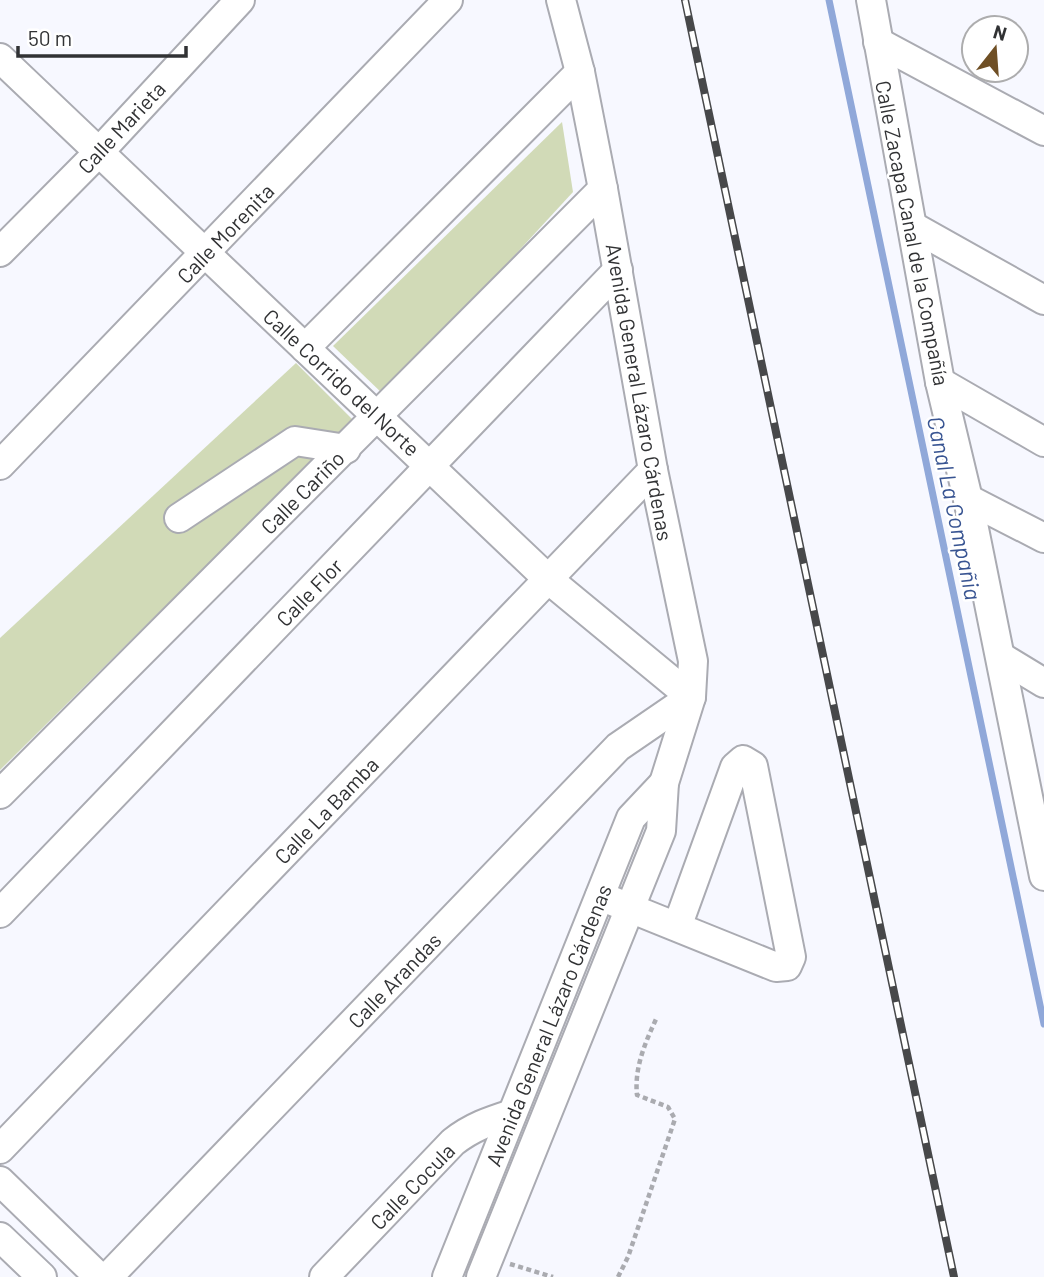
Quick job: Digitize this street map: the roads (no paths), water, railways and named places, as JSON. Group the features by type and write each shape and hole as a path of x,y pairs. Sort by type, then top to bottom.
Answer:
{"street":[{"name":"Calle Marieta","path":"0,252 99,152 240,0"},
{"name":"Calle Morenita","path":"0,465 448,0"},
{"name":"Avenida General Lázaro Cárdenas","path":"485,1267 661,831 664,783 691,697 693,661 653,470 580,72 561,0"},
{"name":"Calle Zacapa Canal de la Compañía","path":"871,0 940,382 968,499 1038,829 1044,876"},
{"path":"878,41 1044,131"},
{"name":"Calle Corrido del Norte","path":"0,58 548,579 691,697"},
{"path":"305,348 580,72"},
{"name":"Calle Cariño","path":"0,794 603,189"},
{"path":"912,226 1044,300"},
{"name":"Calle Flor","path":"0,913 618,270"},
{"path":"940,382 1044,442"},
{"path":"179,518 295,441 346,449"},
{"name":"Calle La Bamba","path":"0,1149 653,470"},
{"path":"968,499 1044,538"},
{"path":"1001,657 1044,683"},
{"name":"Calle Arandas","path":"108,1277 618,747 691,697"},
{"path":"600,896 776,967 787,966 791,957 753,766 743,760 735,766 677,927"},
{"name":"Avenida General Lázaro Cárdenas","path":"447,1277 631,818 664,783"},
{"name":"Calle Cocula","path":"324,1277 453,1142 481,1124 512,1114"},
{"path":"0,1181 99,1277"},
{"path":"0,1237 42,1277"}],"waterway":[{"name":"Canal La Compañia","path":"829,0 1044,1024"}],"railway":[{"path":"685,0 954,1277"}]}
